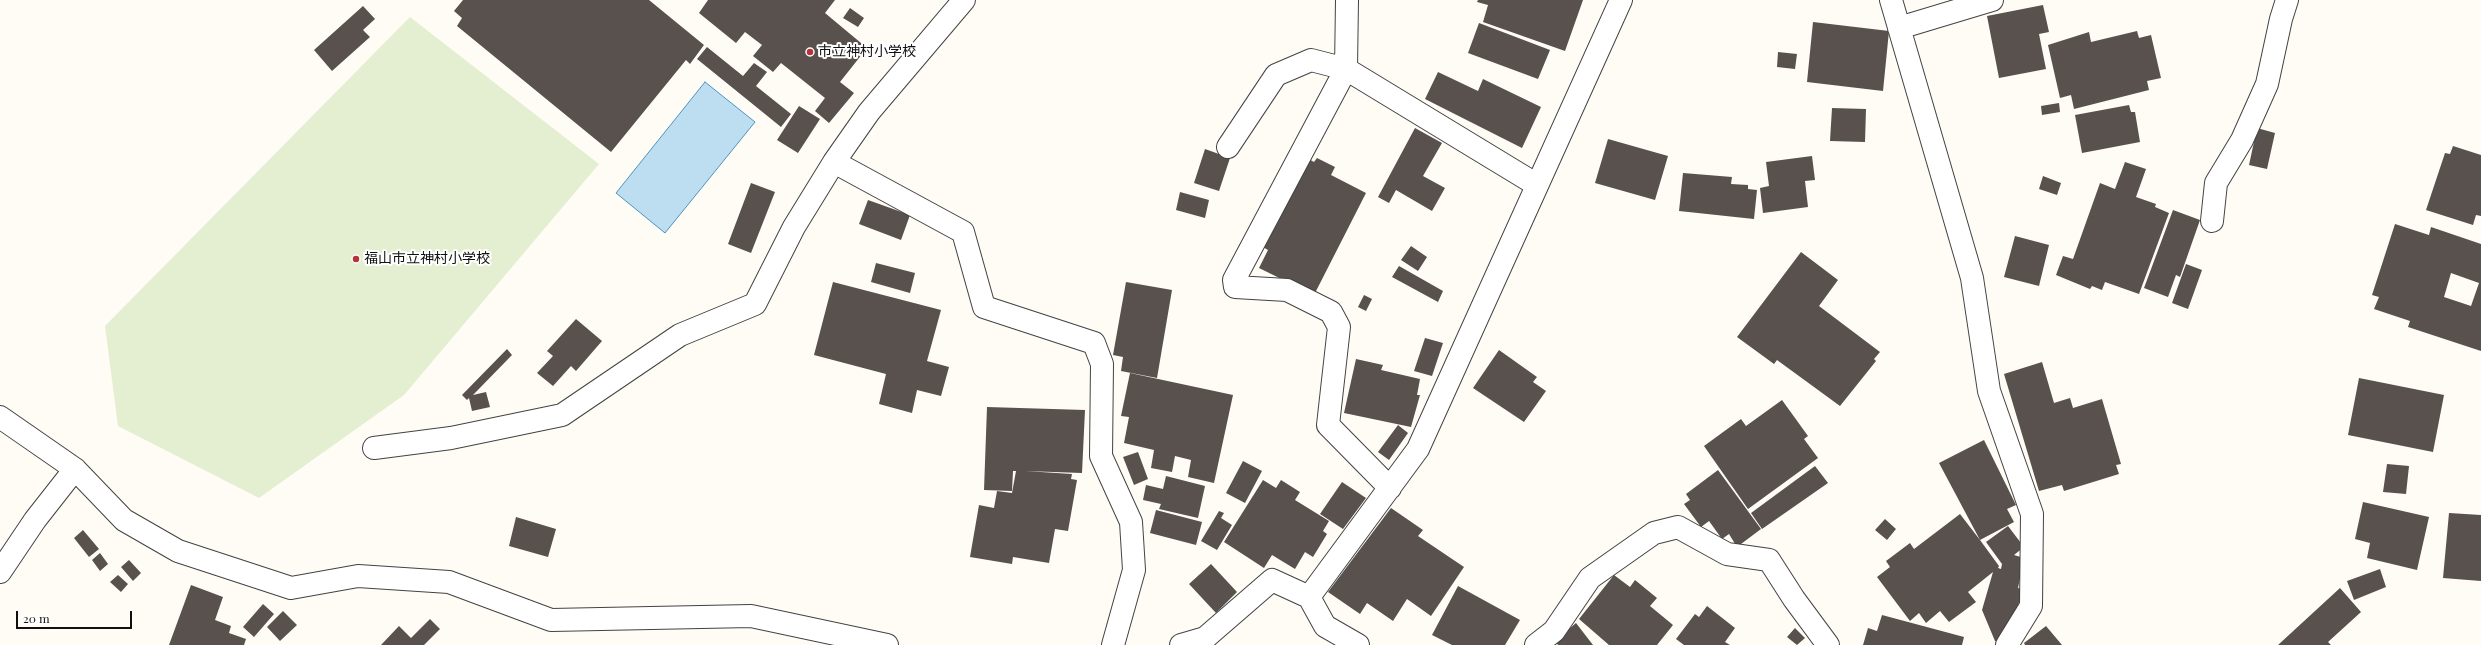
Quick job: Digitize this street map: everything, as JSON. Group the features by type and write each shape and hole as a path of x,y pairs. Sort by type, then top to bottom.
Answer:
{"street":[{"path":"374,448 451,438 562,415 680,335 755,304 794,227 834,162 869,112 964,0"},
{"path":"1347,0 1346,68 1234,280 1235,287 1287,290 1331,312 1339,327 1328,425 1390,488"},
{"path":"1308,597 1418,449 1621,0"},
{"path":"1891,0 1972,278 1988,391 2032,514 2031,606 2007,645"},
{"path":"1899,28 1992,0"},
{"path":"2212,221 2216,183 2242,140 2267,84 2280,19 2287,0"},
{"path":"1228,147 1276,75 1311,60 1346,68 1537,186"},
{"path":"834,162 963,232 984,307 1094,343 1102,364 1101,456 1131,522 1134,570 1113,645"},
{"path":"0,417 75,469 124,520 178,551 290,588 358,576 449,582 551,620 751,616 879,644"},
{"path":"0,572 35,520 75,469"},
{"path":"1536,645 1554,631 1590,578 1654,534 1678,527 1727,554 1769,560 1794,599 1828,645"},
{"path":"1181,645 1204,638 1272,580 1308,597 1324,626 1358,645"}],"green space":[{"path":"410,17 599,164 404,395 259,498 118,426 105,326"}],"water":[{"path":"705,82 755,122 665,233 616,193"}],"building":[{"path":"463,0 649,0 704,45 690,64 686,60 611,152 457,26 462,18 454,11"},
{"name":"市立神村小学校","path":"708,0 835,0 825,13 867,48 840,82 854,93 829,123 815,111 825,98 781,63 773,72 753,56 762,45 745,32 736,43 699,13"},
{"path":"1478,0 1583,0 1565,51 1483,22 1488,5 1477,2"},
{"path":"2043,5 2049,32 2039,34 2046,69 1999,78 1987,16"},
{"path":"363,6 375,19 363,30 370,37 332,71 314,50"},
{"path":"850,8 864,18 858,27 843,18"},
{"path":"1813,22 1889,31 1883,91 1807,82"},
{"path":"1479,23 1550,50 1538,79 1468,53"},
{"path":"2137,31 2139,38 2151,35 2161,78 2147,81 2149,90 2074,109 2071,95 2060,98 2048,45 2089,32 2091,42"},
{"path":"707,47 743,76 754,63 767,72 756,86 791,114 781,127 697,59"},
{"path":"1778,52 1797,54 1795,69 1777,67"},
{"path":"1438,72 1478,91 1483,79 1541,107 1522,148 1425,99"},
{"path":"2059,103 2060,112 2042,115 2041,106"},
{"path":"2129,105 2131,112 2135,112 2140,142 2082,153 2075,115"},
{"path":"799,106 820,119 798,153 777,140"},
{"path":"1832,108 1866,109 1865,142 1830,141"},
{"path":"1415,128 1442,143 1423,176 1445,188 1432,211 1396,190 1389,203 1378,197"},
{"path":"2257,128 2275,133 2267,169 2249,165"},
{"path":"1608,139 1668,156 1655,200 1595,183"},
{"path":"2453,146 2481,155 2481,216 2476,215 2473,225 2426,210 2445,153 2450,154"},
{"path":"1205,149 1230,158 1219,191 1194,183"},
{"path":"1812,156 1815,180 1805,181 1808,207 1763,213 1760,188 1769,186 1766,162"},
{"path":"1305,157 1314,162 1317,158 1335,167 1331,175 1366,193 1314,295 1259,268 1268,250 1261,246"},
{"path":"2125,162 2146,169 2136,197 2156,204 2155,207 2169,213 2139,294 2105,282 2102,290 2092,286 2090,289 2056,275 2063,256 2073,259 2100,183 2115,189"},
{"path":"1683,173 1732,177 1731,184 1748,185 1748,189 1757,190 1754,219 1679,211"},
{"path":"2043,176 2061,183 2057,195 2039,189"},
{"path":"751,183 775,192 751,253 728,244"},
{"path":"1180,192 1209,200 1205,218 1176,210"},
{"path":"868,200 910,215 901,240 859,224"},
{"path":"2173,210 2200,220 2180,277 2176,275 2168,297 2144,288"},
{"path":"2395,224 2429,235 2431,227 2481,244 2481,351 2408,327 2410,321 2374,309 2379,297 2372,295","holes":["2451,273 2479,283 2471,306 2444,297"]},
{"path":"2015,236 2049,245 2039,286 2004,277"},
{"path":"1411,246 1427,257 1418,271 1401,260"},
{"path":"1801,252 1838,280 1819,306 1880,352 1874,359 1876,361 1840,406 1777,360 1774,364 1737,337"},
{"path":"876,263 915,273 910,293 871,282"},
{"path":"2186,264 2202,270 2188,309 2172,303"},
{"path":"1399,266 1443,291 1438,302 1392,277"},
{"path":"833,282 941,310 927,361 949,367 941,396 917,390 912,413 879,404 886,374 814,355"},
{"path":"1126,282 1172,290 1157,378 1121,371 1123,357 1113,355"},
{"path":"1364,295 1372,299 1366,311 1358,307"},
{"path":"576,319 602,341 576,371 571,366 553,386 537,373 553,356 547,351"},
{"path":"1425,338 1443,343 1432,376 1414,371"},
{"path":"507,349 512,355 473,395 486,392 490,407 472,411 469,398 467,400 462,395"},
{"path":"1499,350 1537,377 1533,382 1546,391 1524,422 1473,388"},
{"path":"1356,359 1383,365 1381,370 1420,379 1417,395 1420,395 1411,427 1344,413"},
{"path":"2042,362 2054,403 2070,398 2073,408 2102,399 2121,464 2116,465 2119,474 2064,491 2062,485 2039,491 2004,374"},
{"path":"1130,373 1233,395 1214,483 1188,477 1191,460 1175,456 1172,472 1151,468 1154,450 1124,443 1129,417 1121,416"},
{"path":"2359,378 2444,395 2433,452 2348,435"},
{"path":"1782,400 1808,436 1804,439 1818,458 1748,509 1704,446 1741,419 1746,426"},
{"path":"987,407 1085,410 1082,473 1025,471 1072,474 1071,479 1077,480 1068,531 1055,529 1049,563 1013,557 1012,564 970,557 979,505 994,508 997,491 1012,493 1016,471 1013,471 1012,491 984,490"},
{"path":"1398,425 1408,433 1389,460 1378,452"},
{"path":"1984,440 2016,505 2007,509 2014,522 1980,540 1939,463"},
{"path":"1138,452 1148,479 1134,485 1123,457"},
{"path":"1243,461 1262,471 1245,503 1226,493"},
{"path":"2387,464 2409,466 2406,494 2383,492"},
{"path":"1815,466 1828,483 1762,529 1751,513"},
{"path":"1718,470 1761,529 1737,547 1729,534 1722,539 1709,521 1701,527 1684,504 1690,500 1686,494"},
{"path":"1166,476 1205,486 1198,518 1159,509 1161,504 1143,500 1146,485 1163,489"},
{"path":"1263,480 1276,488 1281,480 1300,492 1295,500 1329,521 1323,531 1327,534 1313,557 1305,552 1295,569 1272,555 1264,568 1224,542"},
{"path":"1342,482 1366,498 1343,529 1320,514"},
{"path":"2363,502 2429,517 2417,570 2367,558 2370,543 2355,539"},
{"path":"1391,508 1423,530 1418,536 1464,567 1431,616 1407,599 1393,621 1367,603 1360,614 1328,592"},
{"path":"1156,510 1202,522 1196,545 1150,533"},
{"path":"1219,511 1224,513 1221,518 1232,525 1217,550 1201,541"},
{"path":"2449,513 2481,515 2481,581 2443,578"},
{"path":"1960,514 1999,566 1998,568 2001,569 2002,564 1986,542 2008,526 2024,547 2014,555 2024,558 2018,588 2021,589 2020,599 2014,619 2000,641 1995,641 1982,610 1993,572 1968,592 1976,602 1949,622 1940,611 1926,623 1919,613 1910,621 1877,577 1890,567 1886,561 1910,543 1914,549"},
{"path":"516,517 556,529 548,557 509,546"},
{"path":"1885,519 1896,529 1887,540 1875,530"},
{"path":"83,530 99,549 89,557 74,538"},
{"path":"100,553 108,564 100,571 92,560"},
{"path":"129,560 141,573 133,581 121,567"},
{"path":"1211,564 1237,592 1216,613 1189,584"},
{"path":"2380,569 2386,587 2354,600 2347,581"},
{"path":"118,575 128,584 121,592 110,582"},
{"path":"1614,575 1630,587 1635,580 1657,598 1650,606 1673,625 1657,645 1609,645 1579,619"},
{"path":"191,585 223,597 215,620 231,626 229,633 246,639 244,645 169,645"},
{"path":"1458,586 1520,620 1505,645 1452,645 1432,635"},
{"path":"2340,588 2361,612 2328,642 2331,645 2278,645"},
{"path":"263,604 274,614 254,637 243,627"},
{"path":"1707,606 1735,628 1725,642 1730,645 1684,645 1676,639 1695,614 1699,617"},
{"path":"283,611 297,625 280,641 267,627"},
{"path":"1882,615 1964,637 1962,645 1863,645 1868,628 1877,631"},
{"path":"430,619 440,629 424,645 381,645 399,626 411,638"},
{"path":"1576,623 1593,645 1558,645 1555,641"},
{"path":"2046,626 2062,645 2025,645 2024,643"},
{"path":"1795,628 1805,638 1797,645 1787,637"}],"place":[{"name":"市立神村小学校","path":"810,52"},
{"name":"福山市立神村小学校","path":"356,259"}]}
